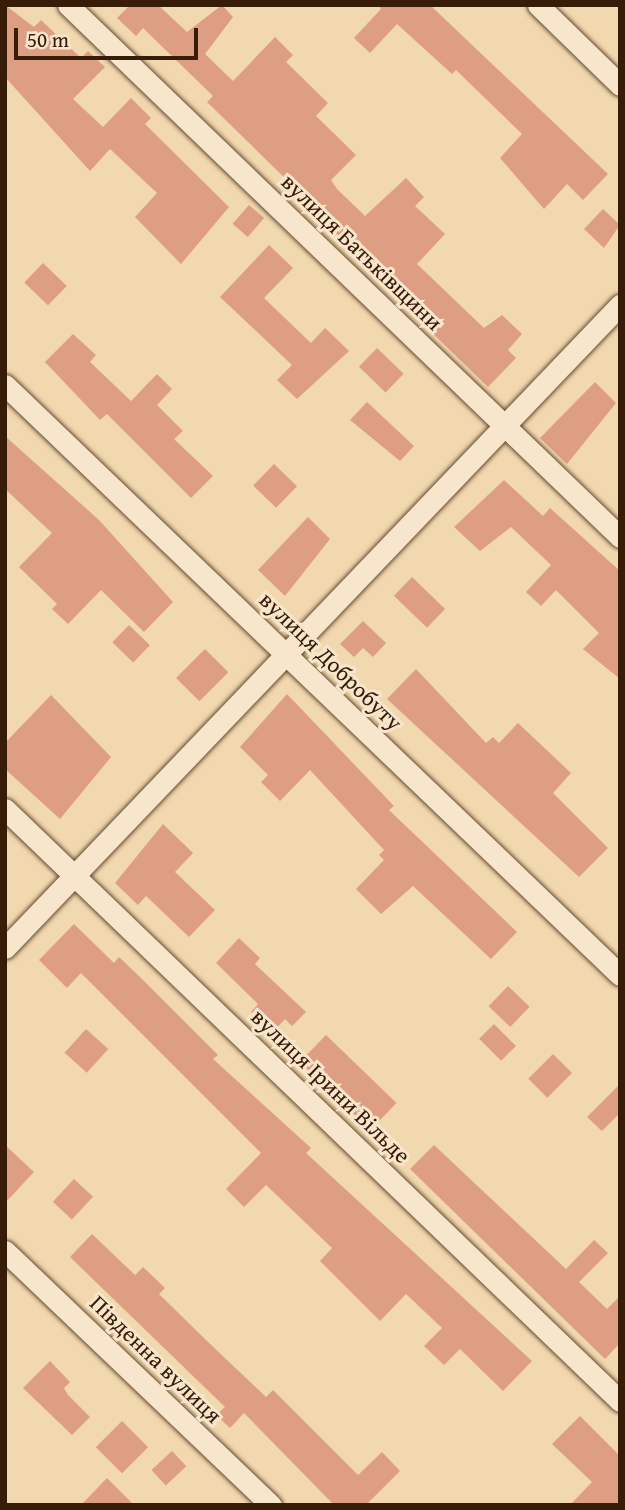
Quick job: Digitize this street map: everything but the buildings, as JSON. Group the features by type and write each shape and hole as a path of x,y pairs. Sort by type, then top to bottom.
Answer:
{"street":[{"name":"вулиця Батьківщини","path":"68,5 620,537"},
{"path":"538,5 620,85"},
{"path":"5,948 502,424 620,305"},
{"name":"вулиця Добробуту","path":"5,385 620,975"},
{"name":"вулиця Ірини Вільде","path":"5,809 620,1401"},
{"name":"Південна вулиця","path":"5,1251 271,1505"}]}
